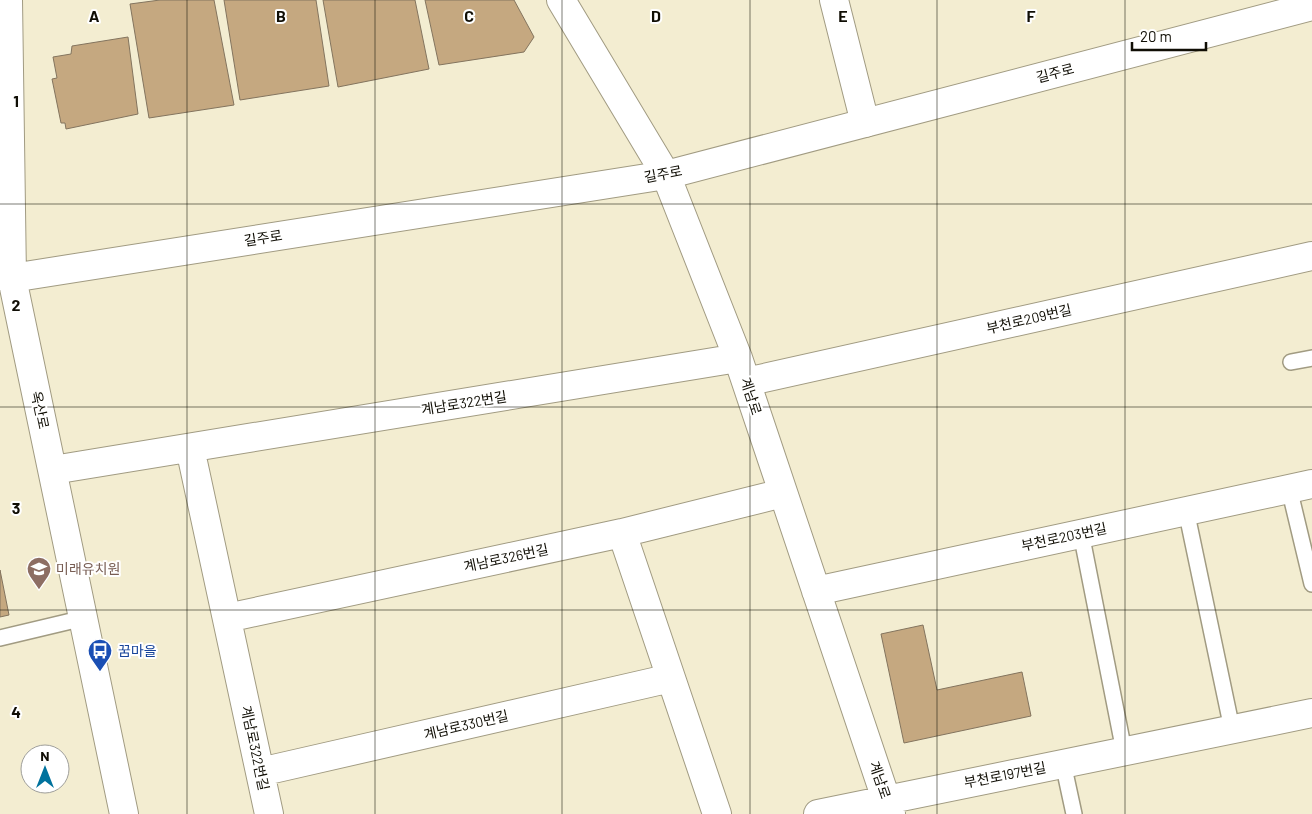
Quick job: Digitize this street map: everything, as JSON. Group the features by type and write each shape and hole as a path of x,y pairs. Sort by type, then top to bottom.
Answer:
{"street":[{"name":"옥산로","path":"8,0 6,277 53,470 124,814"},
{"name":"계남로","path":"562,0 666,175 742,370 889,807"},
{"path":"834,0 865,123"},
{"name":"길주로","path":"6,277 666,175 1312,6"},
{"name":"부천로209번길","path":"742,370 1312,256"},
{"name":"계남로322번길","path":"53,470 190,448 742,370"},
{"name":"계남로322번길","path":"190,448 269,814"},
{"name":"부천로203번길","path":"816,591 1301,486"},
{"name":"계남로326번길","path":"227,618 622,533 783,493"},
{"path":"622,533 717,814"},
{"name":"계남로330번길","path":"260,772 671,678"},
{"name":"부천로197번길","path":"818,814 889,807 1063,763 1312,712"}],"lane":[{"path":"1291,362 1312,358"},
{"path":"1301,486 1312,584"},
{"path":"1186,510 1232,729"},
{"path":"1081,533 1124,751"},
{"path":"0,638 84,618"},
{"path":"1063,763 1074,814"}],"building":[{"path":"160,0 214,0 234,105 149,118 130,4"},
{"path":"224,0 316,0 329,86 240,100"},
{"path":"323,0 415,0 429,69 338,87"},
{"path":"425,0 514,0 534,37 524,52 439,65"},
{"path":"128,37 138,114 66,129 65,123 61,123 52,79 57,78 53,57 71,54 72,46"},
{"path":"0,570 9,615 0,617"},
{"path":"923,625 937,690 1022,672 1031,716 904,743 881,634"}],"place":[{"name":"미래유치원","path":"39,590"},
{"name":"꿈마을","path":"100,672"}]}
